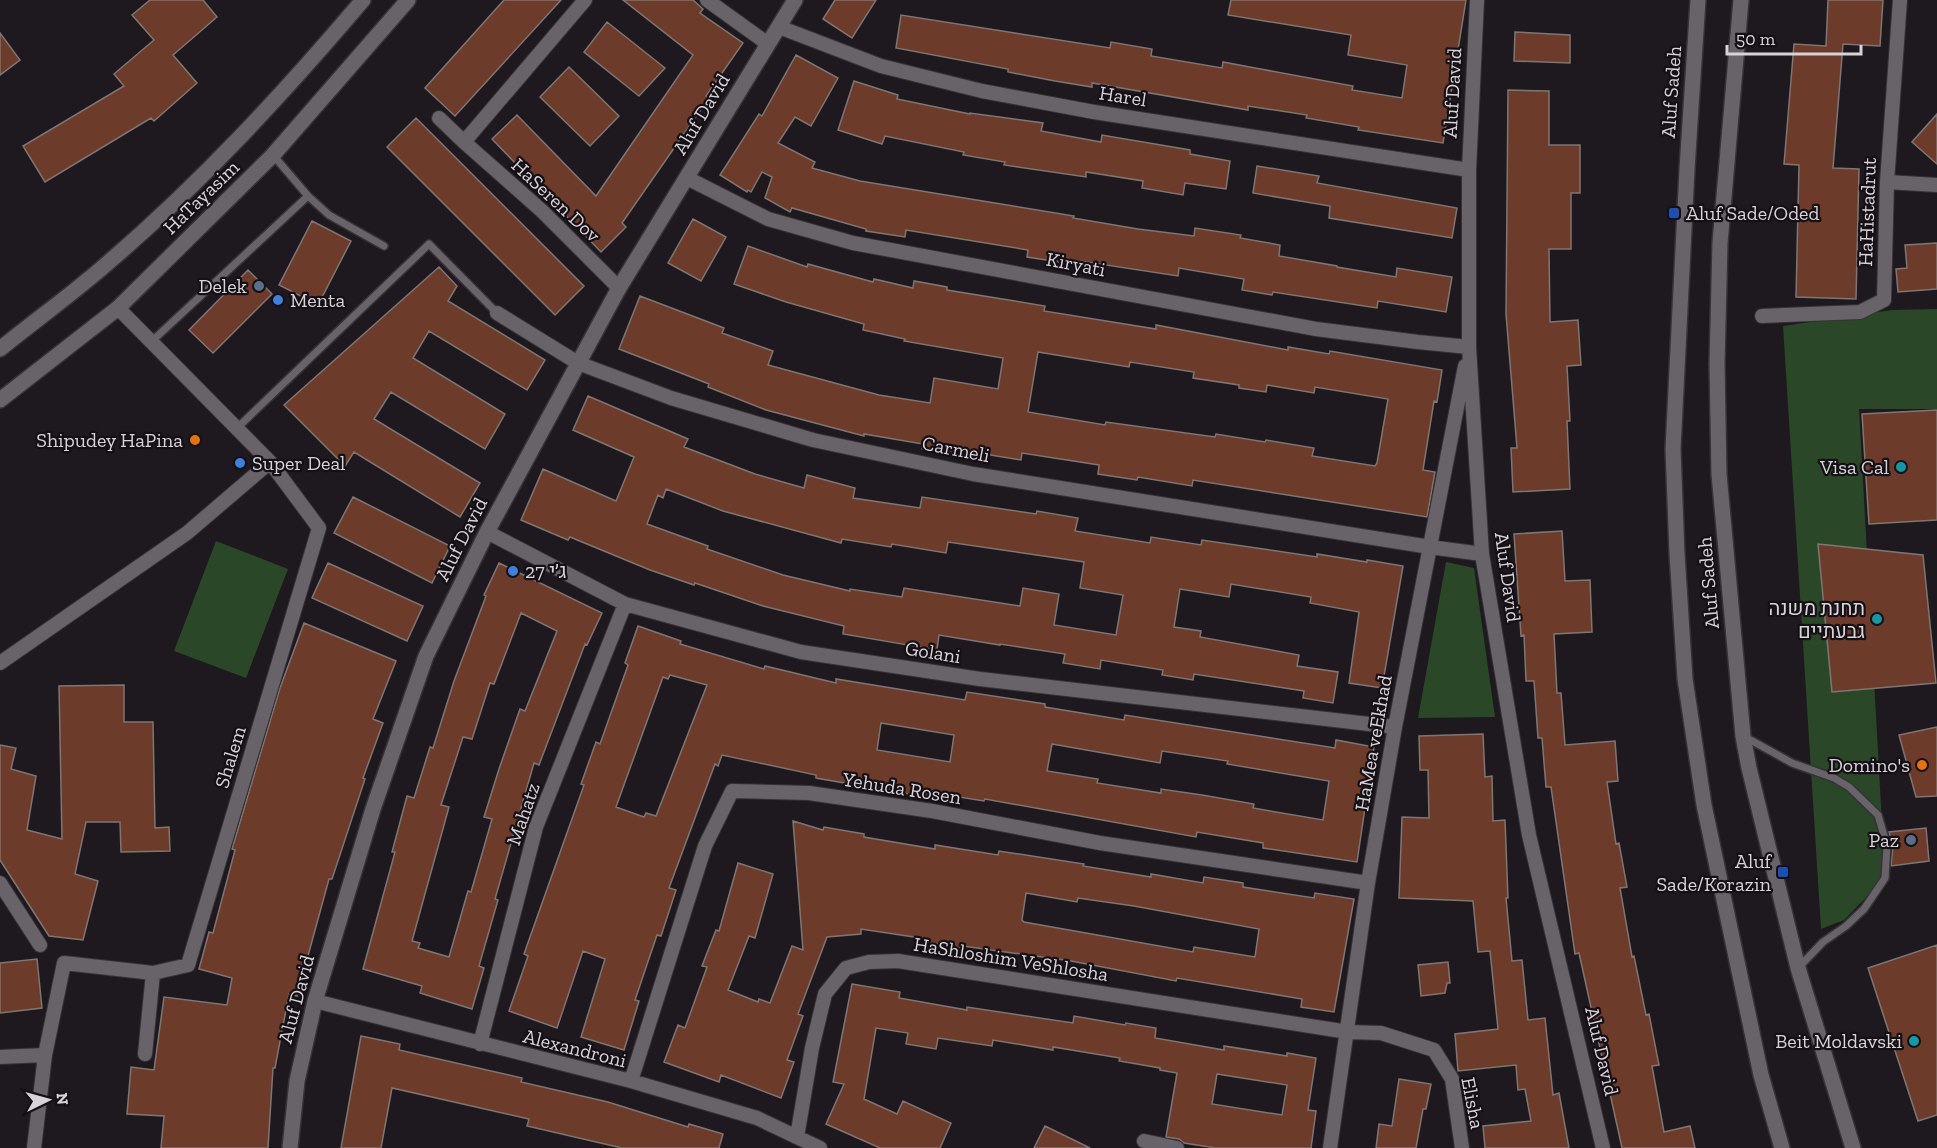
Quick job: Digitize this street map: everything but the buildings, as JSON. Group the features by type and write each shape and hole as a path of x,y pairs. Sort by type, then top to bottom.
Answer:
{"main road":[{"name":"HaTayasim","path":"0,349 110,261 217,162 305,69 363,0"},
{"name":"HaTayasim","path":"0,400 118,308 273,155 408,0"},
{"name":"Aluf David","path":"290,1148 297,1081 315,1001 373,809 426,656 487,532 619,288 795,0"},
{"name":"Aluf Sadeh","path":"1698,0 1684,214 1673,449 1685,679 1704,805 1761,1075 1782,1148"},
{"name":"Aluf Sadeh","path":"1741,0 1720,243 1717,364 1719,474 1743,736 1798,968 1853,1148"}],"street":[{"path":"464,142 585,0"},
{"path":"707,0 768,44"},
{"name":"Aluf David","path":"1477,0 1469,170 1469,346 1482,554 1528,835 1603,1148"},
{"name":"HaHistadrut","path":"1762,316 1860,312 1884,300 1887,182 1900,0"},
{"name":"Harel","path":"778,27 881,66 982,91 1140,119 1469,170"},
{"name":"HaSeren Dov","path":"439,118 542,211 619,288"},
{"name":"Kiryati","path":"687,178 768,219 854,243 1316,328 1418,342 1469,346"},
{"path":"1887,182 1937,185"},
{"name":"Shalem","path":"118,308 270,462 319,528 188,965 153,973"},
{"name":"Carmeli","path":"497,313 578,363 671,398 813,440 973,474 1482,554"},
{"name":"HaMea veEkhad","path":"1330,1148 1368,883 1395,727 1469,346"},
{"path":"0,663 187,533 270,462"},
{"name":"Golani","path":"487,532 625,604 812,654 980,679 1395,727"},
{"name":"Mahatz","path":"480,1044 536,827 625,604"},
{"name":"Yehuda Rosen","path":"631,1082 705,846 732,791 809,794 865,801 932,811 1100,843 1368,883"},
{"path":"0,883 40,945"},
{"name":"HaShloshim VeShlosha","path":"797,1137 812,1048 825,994 846,968 869,962 898,961 1348,1032"},
{"path":"34,1148 45,1055 64,963 153,973 145,1054"},
{"name":"Alexandroni","path":"315,1001 631,1082 758,1118 819,1148"},
{"name":"Elisha","path":"1348,1032 1381,1033 1434,1050 1452,1079 1462,1148"},
{"path":"0,1057 45,1055"},
{"path":"1144,1141 1177,1148"}],"lane":[{"path":"273,155 308,196 329,215 384,246"},
{"path":"151,342 308,196"},
{"path":"236,429 429,244 497,313"},
{"path":"1743,736 1792,763 1834,778 1849,787 1878,816 1887,846 1885,878 1864,909 1846,926 1823,942 1798,968"}],"green space":[{"path":"1937,309 1937,409 1859,409 1885,878 1844,920 1821,929 1783,326 1892,310"},
{"path":"216,541 288,569 246,678 174,651"},
{"path":"1446,562 1474,568 1495,717 1418,718"}],"place":[{"name":"Aluf Sade/Oded","path":"1674,213"},
{"name":"Delek","path":"259,286"},
{"name":"Menta","path":"278,300"},
{"name":"Shipudey HaPina","path":"195,440"},
{"name":"Super Deal","path":"240,463"},
{"name":"Visa Cal","path":"1901,467"},
{"name":"ג׳י 27","path":"513,571"},
{"name":"תחנת משנה גבעתיים","path":"1877,619"},
{"name":"Domino's","path":"1922,765"},
{"name":"Paz","path":"1911,840"},
{"name":"Aluf Sade/Korazin","path":"1783,872"},
{"name":"Beit Moldavski","path":"1914,1041"}]}
